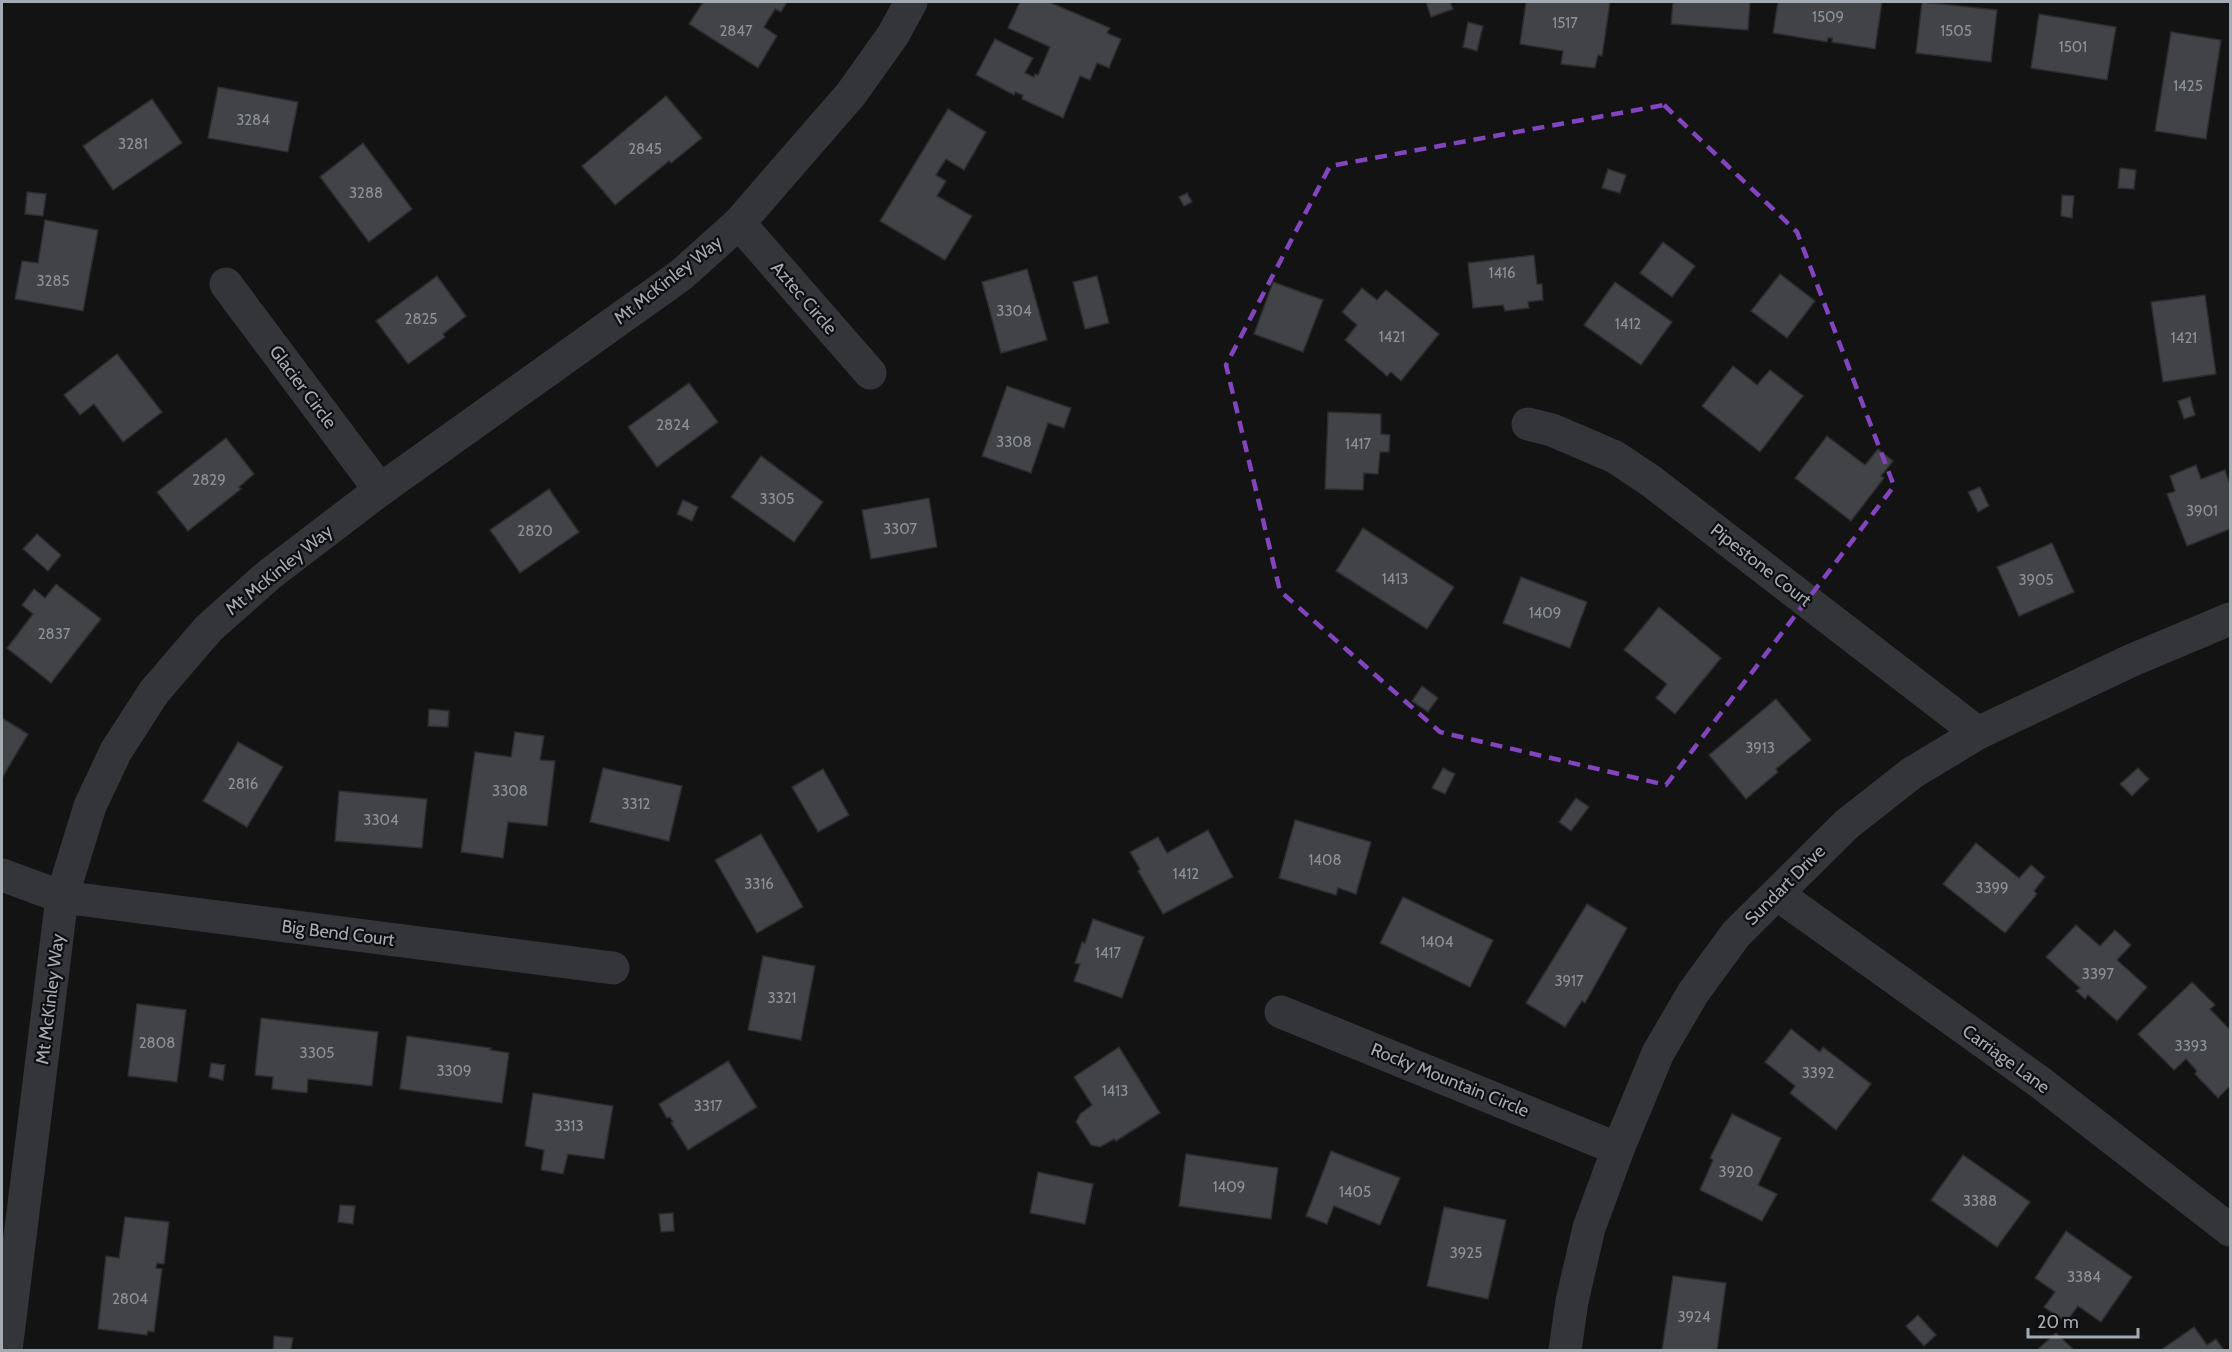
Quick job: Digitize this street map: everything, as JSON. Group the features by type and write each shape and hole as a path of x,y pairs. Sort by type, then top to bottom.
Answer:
{"street":[{"name":"Mt McKinley Way","path":"6,1350 62,897 90,806 116,751 154,692 209,628 270,574 380,490 681,274 739,223 851,93 893,35 911,2"},
{"name":"Aztec Circle","path":"739,223 870,373"},
{"name":"Glacier Circle","path":"226,284 380,490"},
{"name":"Pipestone Court","path":"1528,424 1552,430 1615,457 1651,481 1978,733"},
{"name":"Sundart Drive","path":"1565,1350 1572,1301 1589,1228 1618,1149 1658,1053 1693,993 1736,934 1803,865 1847,824 1912,773 1978,733 2130,661 2230,619"},
{"name":"Big Bend Court","path":"2,875 62,897 613,968"},
{"name":"Carriage Lane","path":"1777,894 2041,1083 2230,1230"},
{"name":"Rocky Mountain Circle","path":"1281,1012 1618,1149"}],"highlighted area":[{"path":"1664,105 1797,232 1894,486 1666,785 1440,732 1280,591 1226,365 1330,166"}],"building":[{"path":"703,2 787,2 781,12 775,9 764,27 777,36 758,68 689,24"},
{"path":"1020,2 1049,2 1110,28 1107,33 1121,39 1109,68 1097,63 1090,80 1080,76 1063,118 1022,99 1023,95 1015,92 1014,95 976,75 995,39 1033,58 1025,73 1034,77 1035,74 1038,75 1050,47 1008,28"},
{"path":"1426,2 1450,2 1453,9 1431,17"},
{"path":"1526,2 1610,2 1602,56 1598,55 1595,68 1561,64 1563,51 1520,44"},
{"path":"1673,2 1750,2 1748,30 1671,24"},
{"path":"1778,2 1882,2 1875,49 1832,42 1832,38 1828,38 1827,42 1773,33"},
{"path":"1922,2 1997,10 1991,62 1916,53"},
{"path":"2039,14 2116,27 2107,80 2031,68"},
{"path":"1468,22 1483,26 1477,51 1463,47"},
{"path":"2171,32 2221,40 2206,139 2155,131"},
{"path":"218,87 298,102 288,152 208,138"},
{"path":"666,96 702,138 671,163 669,161 615,205 582,166"},
{"path":"152,99 182,143 113,190 83,146"},
{"path":"948,109 986,132 964,170 946,159 936,175 946,181 937,196 972,216 945,260 880,221"},
{"path":"363,143 412,209 369,242 320,177"},
{"path":"2120,168 2136,170 2134,189 2118,188"},
{"path":"1608,169 1626,175 1620,193 1602,188"},
{"path":"27,192 46,194 43,216 25,214"},
{"path":"1187,193 1192,202 1184,206 1179,197"},
{"path":"2062,195 2074,196 2072,218 2061,216"},
{"path":"45,220 98,230 83,311 15,299 22,261 38,263"},
{"path":"1663,242 1695,266 1672,297 1640,273"},
{"path":"1534,255 1537,284 1542,284 1543,300 1528,302 1529,308 1505,311 1503,305 1473,308 1468,263"},
{"path":"1027,269 1047,340 1001,353 982,282"},
{"path":"1780,274 1815,301 1787,338 1751,311"},
{"path":"437,276 466,316 443,334 445,337 408,364 376,321"},
{"path":"1097,276 1109,323 1085,329 1073,282"},
{"path":"1273,282 1323,300 1303,352 1254,334"},
{"path":"1615,282 1672,322 1641,365 1584,325"},
{"path":"1362,288 1377,300 1386,290 1439,334 1401,381 1391,372 1387,376 1345,340 1357,325 1342,312"},
{"path":"2205,295 2216,374 2163,382 2151,302"},
{"path":"117,354 162,412 123,442 94,404 80,415 64,395"},
{"path":"1733,366 1757,385 1770,370 1803,396 1760,452 1702,406"},
{"path":"689,383 718,422 657,467 628,427"},
{"path":"1007,386 1071,408 1064,428 1048,423 1031,473 982,456"},
{"path":"2190,397 2195,415 2184,419 2178,401"},
{"path":"1328,412 1381,414 1381,434 1390,435 1389,452 1380,452 1378,474 1364,473 1363,490 1325,489"},
{"path":"1827,436 1865,465 1878,449 1893,461 1881,476 1884,478 1851,521 1795,478"},
{"path":"226,438 254,474 239,487 241,489 188,531 157,492"},
{"path":"761,456 823,502 794,542 731,497"},
{"path":"2196,465 2201,479 2225,470 2230,485 2230,529 2187,546 2167,494 2175,491 2170,476"},
{"path":"1980,487 1989,506 1978,512 1968,492"},
{"path":"549,489 579,532 520,573 490,530"},
{"path":"929,498 937,547 871,559 862,510"},
{"path":"683,500 698,507 692,521 677,514"},
{"path":"1363,528 1454,587 1427,629 1336,571"},
{"path":"37,534 61,555 48,571 23,549"},
{"path":"2052,543 2074,592 2019,616 1997,567"},
{"path":"1521,577 1587,602 1570,648 1503,623"},
{"path":"56,584 101,619 51,683 7,648 33,614 22,605 34,589 45,598"},
{"path":"1659,607 1721,658 1675,714 1656,698 1667,684 1624,650"},
{"path":"1422,686 1438,698 1428,712 1412,701"},
{"path":"1776,699 1811,740 1776,769 1778,772 1746,799 1709,755"},
{"path":"429,709 449,711 448,727 428,726"},
{"path":"2,718 28,734 2,778"},
{"path":"515,732 544,736 540,760 555,761 547,826 508,822 503,858 461,852 475,752 511,757"},
{"path":"238,742 283,767 247,827 203,801"},
{"path":"603,768 682,786 669,841 590,822"},
{"path":"1443,768 1455,774 1445,794 1432,788"},
{"path":"2138,768 2149,779 2132,796 2120,784"},
{"path":"823,769 849,815 818,832 792,787"},
{"path":"339,791 427,799 422,848 335,841"},
{"path":"1576,798 1589,807 1571,831 1559,822"},
{"path":"1295,820 1371,842 1356,894 1338,888 1336,895 1279,878"},
{"path":"1208,830 1233,877 1163,914 1138,871 1140,869 1130,852 1158,837 1167,853"},
{"path":"761,834 803,907 757,933 715,860"},
{"path":"1976,843 2019,878 2031,865 2045,877 2034,891 2037,894 2005,933 1943,884"},
{"path":"1403,897 1493,940 1470,987 1380,943"},
{"path":"1587,904 1627,928 1585,1003 1582,1001 1565,1027 1526,1003"},
{"path":"1093,919 1144,937 1122,998 1074,981 1080,964 1075,963"},
{"path":"2076,925 2100,946 2115,930 2131,945 2117,960 2147,987 2117,1021 2088,995 2085,999 2076,991 2080,988 2046,957"},
{"path":"763,956 815,966 801,1040 748,1030"},
{"path":"2192,982 2215,1005 2210,1009 2230,1030 2230,1086 2218,1098 2195,1074 2197,1071 2186,1059 2174,1070 2138,1034"},
{"path":"137,1004 186,1010 177,1082 128,1076"},
{"path":"261,1018 378,1032 372,1086 308,1079 307,1093 272,1089 273,1077 255,1075"},
{"path":"1791,1029 1820,1052 1823,1047 1871,1084 1836,1130 1790,1093 1795,1086 1765,1062"},
{"path":"407,1036 491,1048 490,1050 509,1053 502,1103 400,1089"},
{"path":"1119,1047 1160,1113 1116,1141 1114,1139 1100,1147 1091,1145 1076,1122 1080,1114 1092,1105 1074,1077"},
{"path":"728,1061 757,1107 688,1150 671,1123 673,1122 670,1117 667,1118 659,1104"},
{"path":"211,1063 225,1065 223,1080 209,1077"},
{"path":"533,1093 613,1106 604,1159 568,1154 563,1174 541,1170 544,1150 525,1146"},
{"path":"1732,1114 1781,1138 1758,1185 1777,1194 1762,1221 1700,1190 1713,1160 1710,1158"},
{"path":"1331,1151 1400,1178 1380,1225 1334,1206 1327,1224 1306,1216"},
{"path":"1186,1154 1278,1168 1271,1219 1179,1206"},
{"path":"1963,1155 2030,1202 1997,1247 1931,1200"},
{"path":"1038,1172 1093,1184 1085,1224 1030,1213"},
{"path":"340,1205 355,1206 353,1224 338,1222"},
{"path":"1444,1207 1506,1220 1488,1299 1427,1286"},
{"path":"673,1213 674,1231 661,1232 659,1214"},
{"path":"125,1217 169,1222 164,1264 157,1263 156,1268 162,1269 154,1332 148,1331 147,1335 98,1329 106,1256 119,1258"},
{"path":"2066,1231 2132,1277 2101,1322 2078,1306 2066,1322 2044,1307 2055,1292 2035,1278"},
{"path":"1673,1276 1726,1283 1717,1350 1662,1350"},
{"path":"1918,1315 1936,1335 1924,1346 1906,1326"},
{"path":"2194,1327 2207,1345 2216,1339 2224,1350 2161,1350"},
{"path":"2056,1333 2074,1350 2037,1350"},
{"path":"274,1336 293,1338 291,1350 273,1350"}]}
